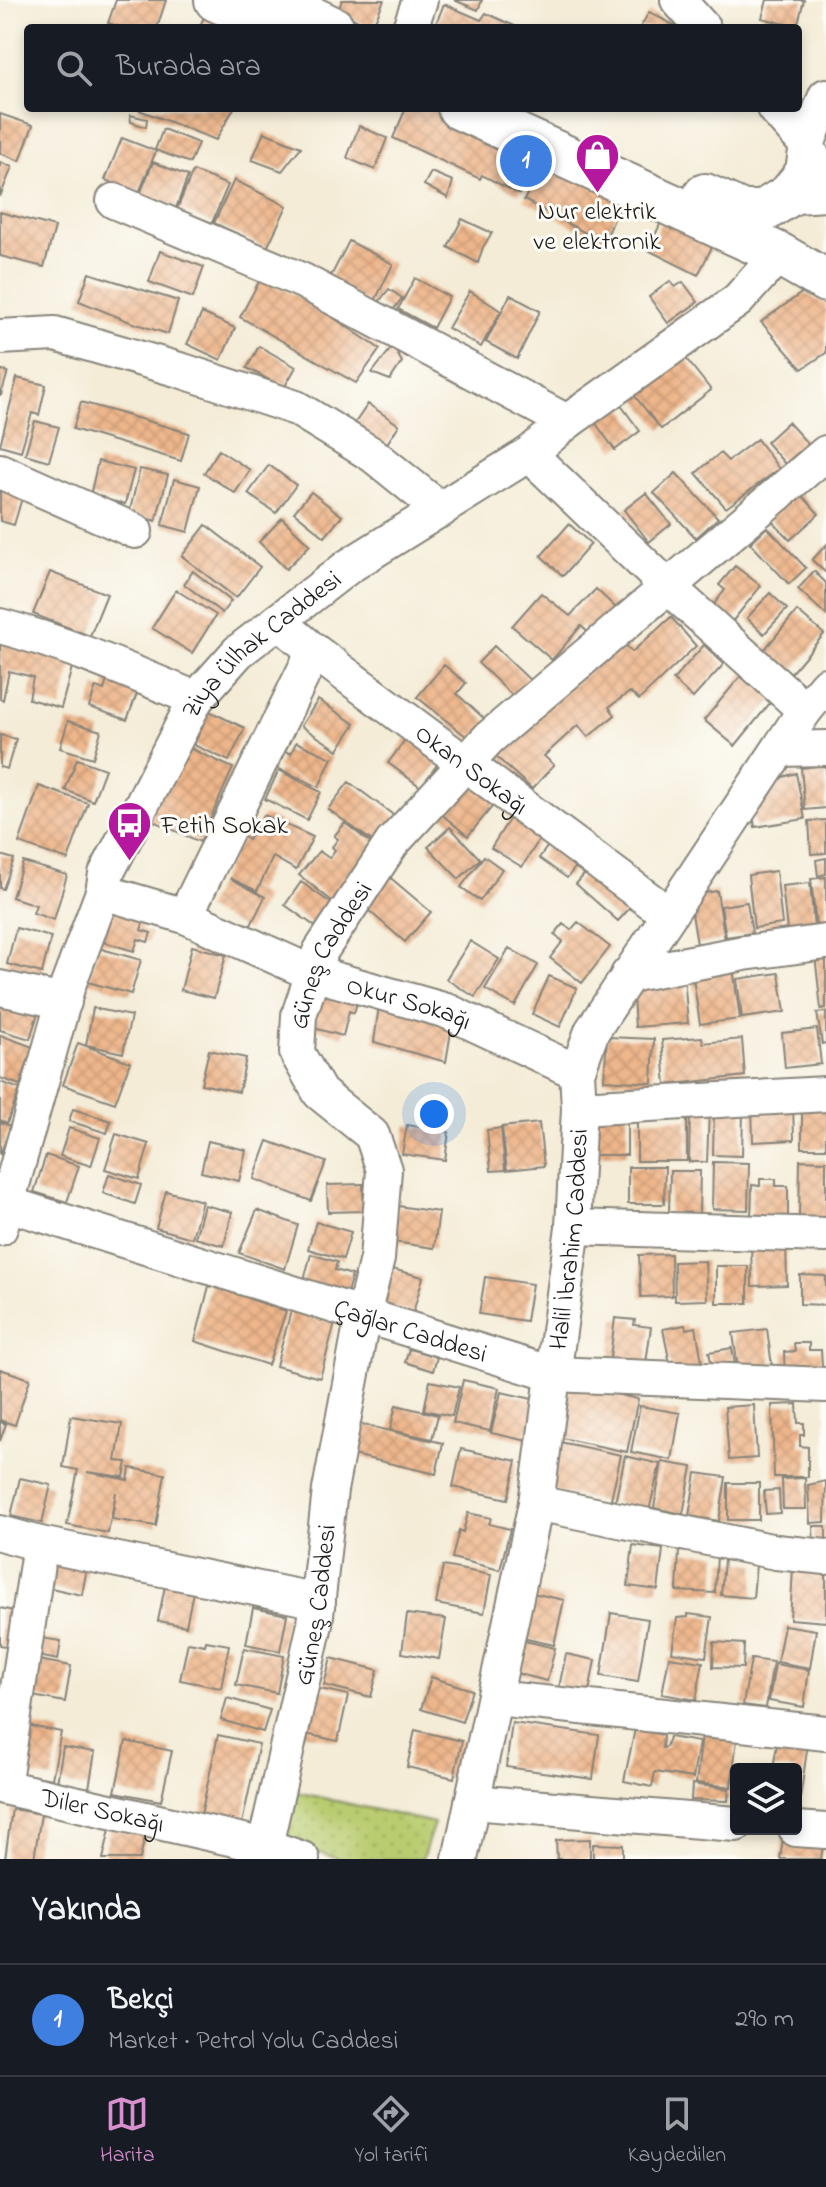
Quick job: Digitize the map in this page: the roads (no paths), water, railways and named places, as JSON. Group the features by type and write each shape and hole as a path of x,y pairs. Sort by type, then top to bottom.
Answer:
{"main road":[{"path":"216,0 270,24"},
{"path":"274,0 325,24"},
{"path":"468,112 779,254 826,281"},
{"path":"518,112 743,212 762,212 794,192 826,187"},
{"path":"779,254 770,235 770,224 782,198"}],"street":[{"path":"411,24 420,0"},
{"path":"678,0 699,24"},
{"path":"782,198 803,171 807,145 826,96"},
{"path":"778,112 807,145 826,187"},
{"path":"114,201 303,281 567,422"},
{"name":"Ziya Ülhak Caddesi","path":"4,1216 64,1002 103,892 106,874 196,699 238,652 349,566 529,454 567,422 738,300 779,254"},
{"path":"0,337 55,334 296,408 373,455 441,510"},
{"name":"Güneş Caddesi","path":"264,1853 315,1624 330,1490 363,1315 377,1259 384,1170 372,1135 320,1093 297,1053 299,1015 320,952 392,843 489,738 826,453"},
{"path":"529,454 667,586 816,698"},
{"path":"0,471 135,531"},
{"name":"Okan Sokağı","path":"278,621 668,914"},
{"path":"0,626 41,637 196,699"},
{"path":"185,916 314,651"},
{"name":"Halil İbrahim Caddesi","path":"460,1859 536,1503 573,1227 579,1108 577,1072 592,1031 816,698"},
{"path":"780,749 826,748"},
{"name":"Okur Sokağı","path":"103,892 185,916 312,973 447,1011 577,1072"},
{"path":"628,975 744,953 826,942"},
{"path":"0,988 64,1002"},
{"path":"579,1108 826,1094"},
{"name":"Çağlar Caddesi","path":"4,1216 363,1315 552,1374 826,1385"},
{"path":"573,1227 826,1235"},
{"path":"536,1503 776,1552 826,1557"},
{"path":"0,1533 318,1601"},
{"name":"Diler Sokağı","path":"40,1544 3,1787 264,1853 302,1859"},
{"path":"496,1698 826,1733"},
{"path":"472,1802 730,1824"},
{"path":"802,1829 826,1831"}],"place":[{"name":"Bekçi","path":"526,161"},
{"name":"Nur elektrik ve elektronik","path":"597,194"},
{"name":"Fetih Sokak","path":"130,863"}]}
